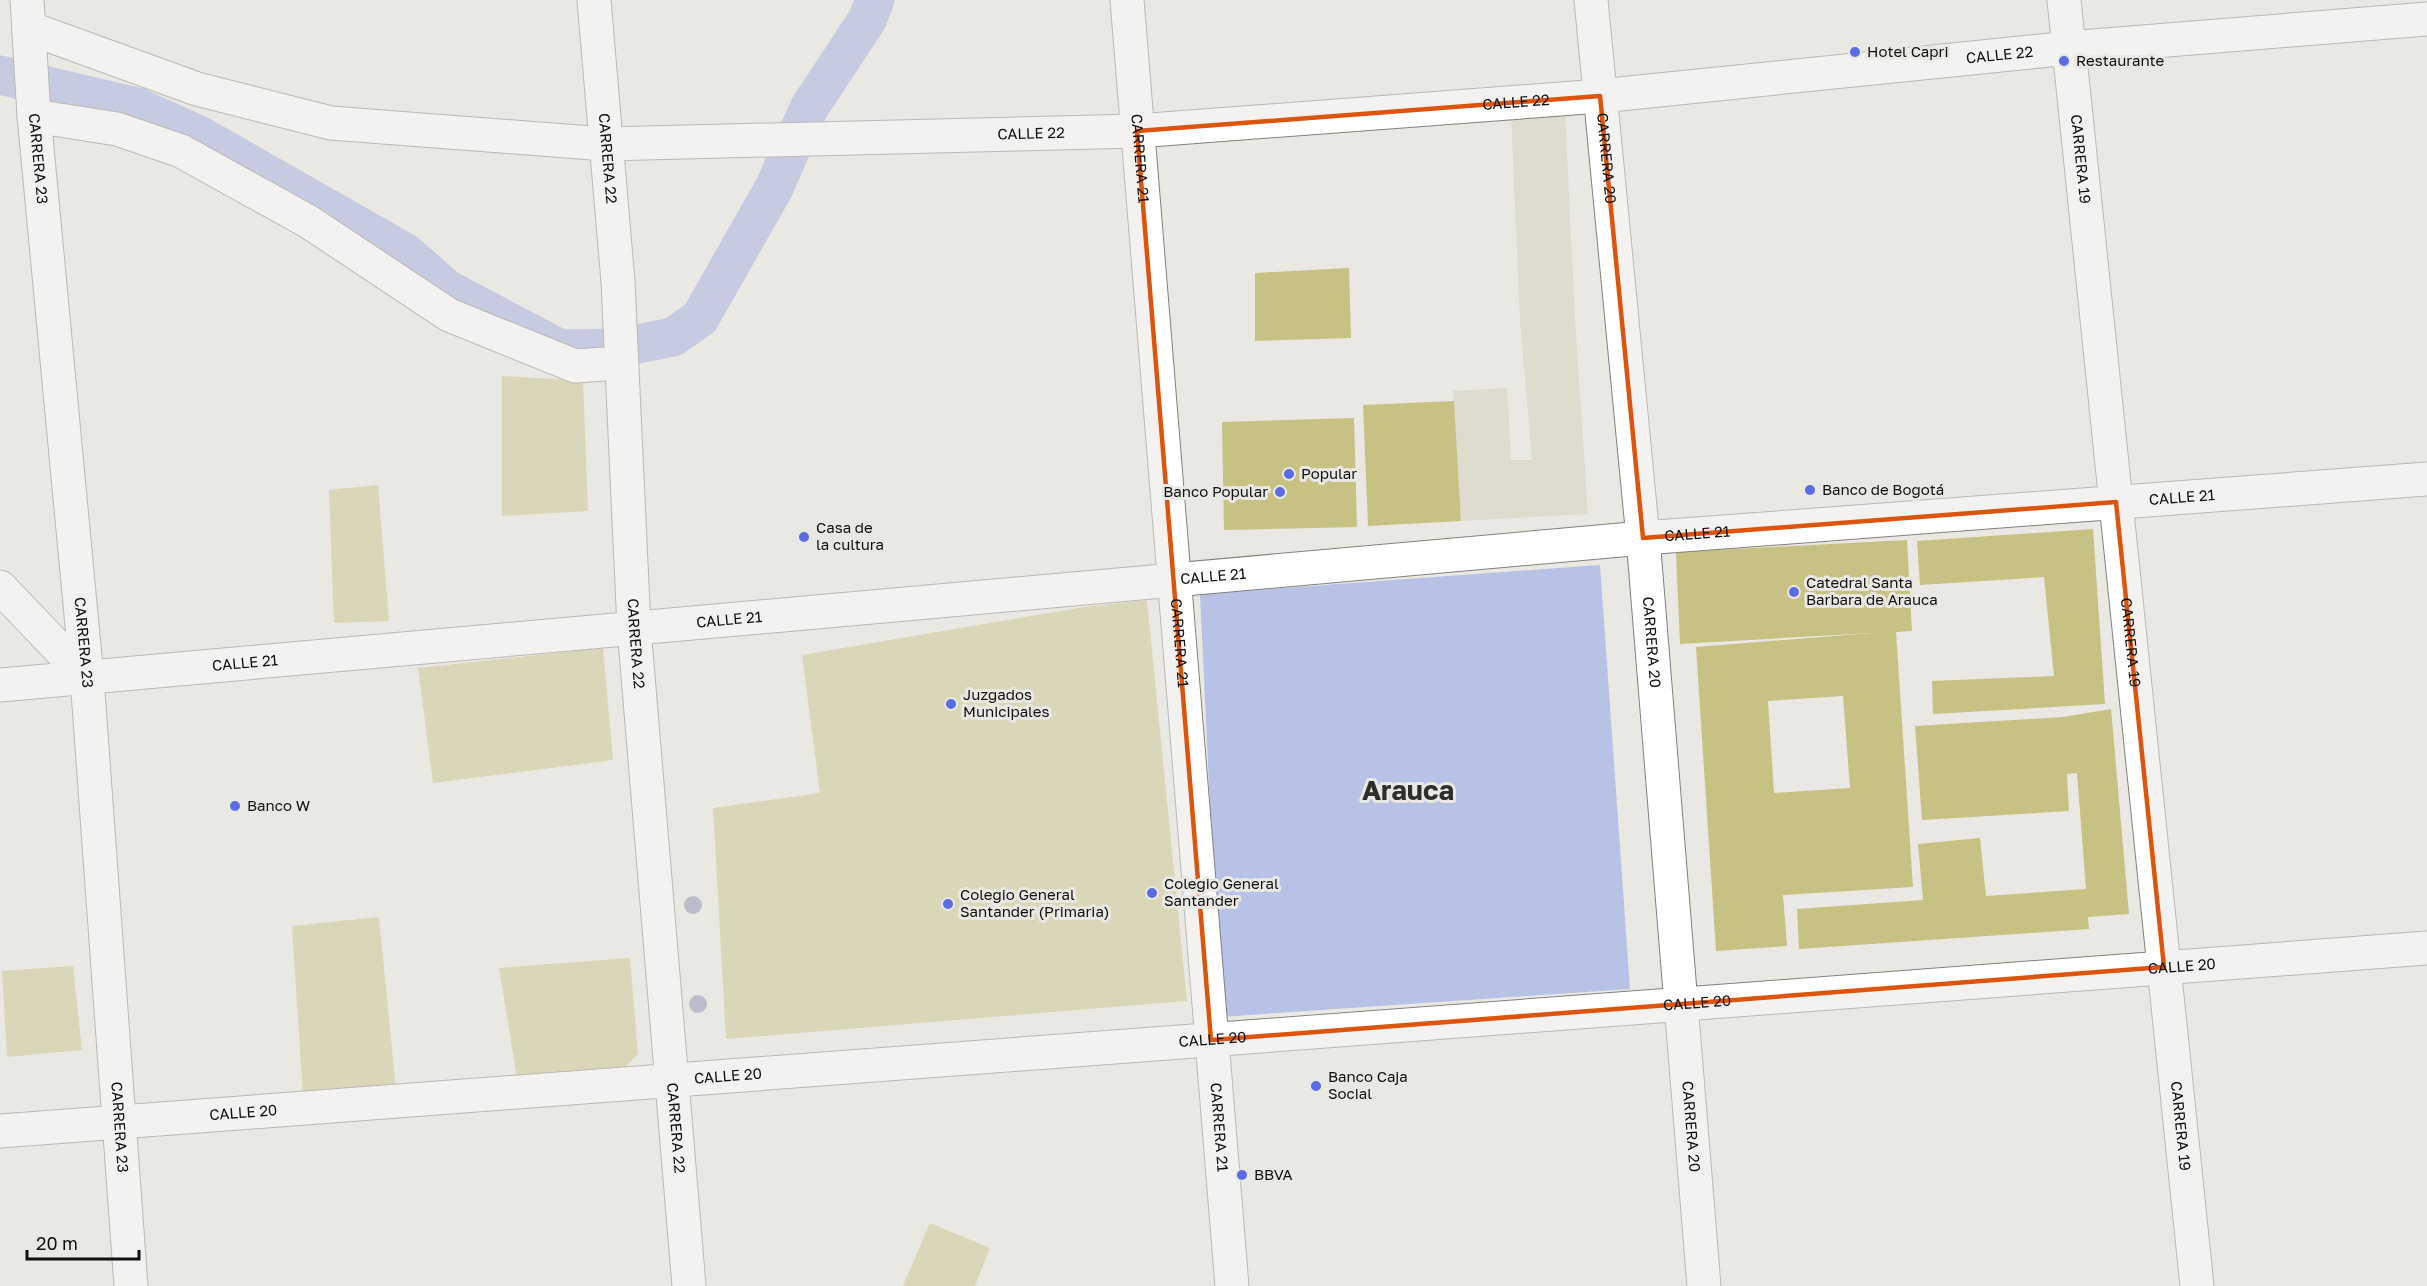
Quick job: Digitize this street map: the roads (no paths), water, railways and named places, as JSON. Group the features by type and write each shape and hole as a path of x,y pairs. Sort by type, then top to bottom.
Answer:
{"street":[{"name":"CARRERA 22","path":"594,0 604,144 618,282 634,628 689,1286"},
{"name":"CARRERA 21","path":"1127,0 1232,1286"},
{"name":"CARRERA 20","path":"1591,0 1643,538 1704,1286"},
{"name":"CARRERA 19","path":"2064,0 2197,1286"},
{"name":"CALLE 22","path":"29,23 197,89 331,123 604,144 1137,131 1599,96 2069,48 2427,19"},
{"name":"CARRERA 23","path":"29,23 34,105 87,678 131,1286"},
{"path":"34,105 117,129 181,151 309,222 449,315 574,366 621,358"},
{"name":"CALLE 21","path":"0,685 1643,538 2427,479"},
{"path":"0,587 87,678"},
{"name":"CALLE 20","path":"0,1131 2427,948"}],"waterway":[{"path":"0,75 137,107 199,135 406,253 447,289 560,349 616,348 673,337 700,318 774,188 809,108 867,20 875,0"}],"place":[{"name":"Hotel Capri","path":"1855,52"},
{"name":"Restaurante","path":"2064,61"},
{"name":"Popular","path":"1289,474"},
{"name":"Banco de Bogotá","path":"1810,490"},
{"name":"Banco Popular","path":"1280,492"},
{"name":"Casa de la cultura","path":"804,537"},
{"name":"Catedral Santa Barbara de Arauca","path":"1794,592"},
{"name":"Juzgados Municipales","path":"951,704"},
{"name":"Banco W","path":"235,806"},
{"name":"Colegio General Santander","path":"1152,893"},
{"name":"Colegio General Santander (Primaria)","path":"948,904"},
{"name":"Banco Caja Social","path":"1316,1086"},
{"name":"BBVA","path":"1242,1175"}],"district":[{"name":"Arauca","path":"1408,791"}]}
